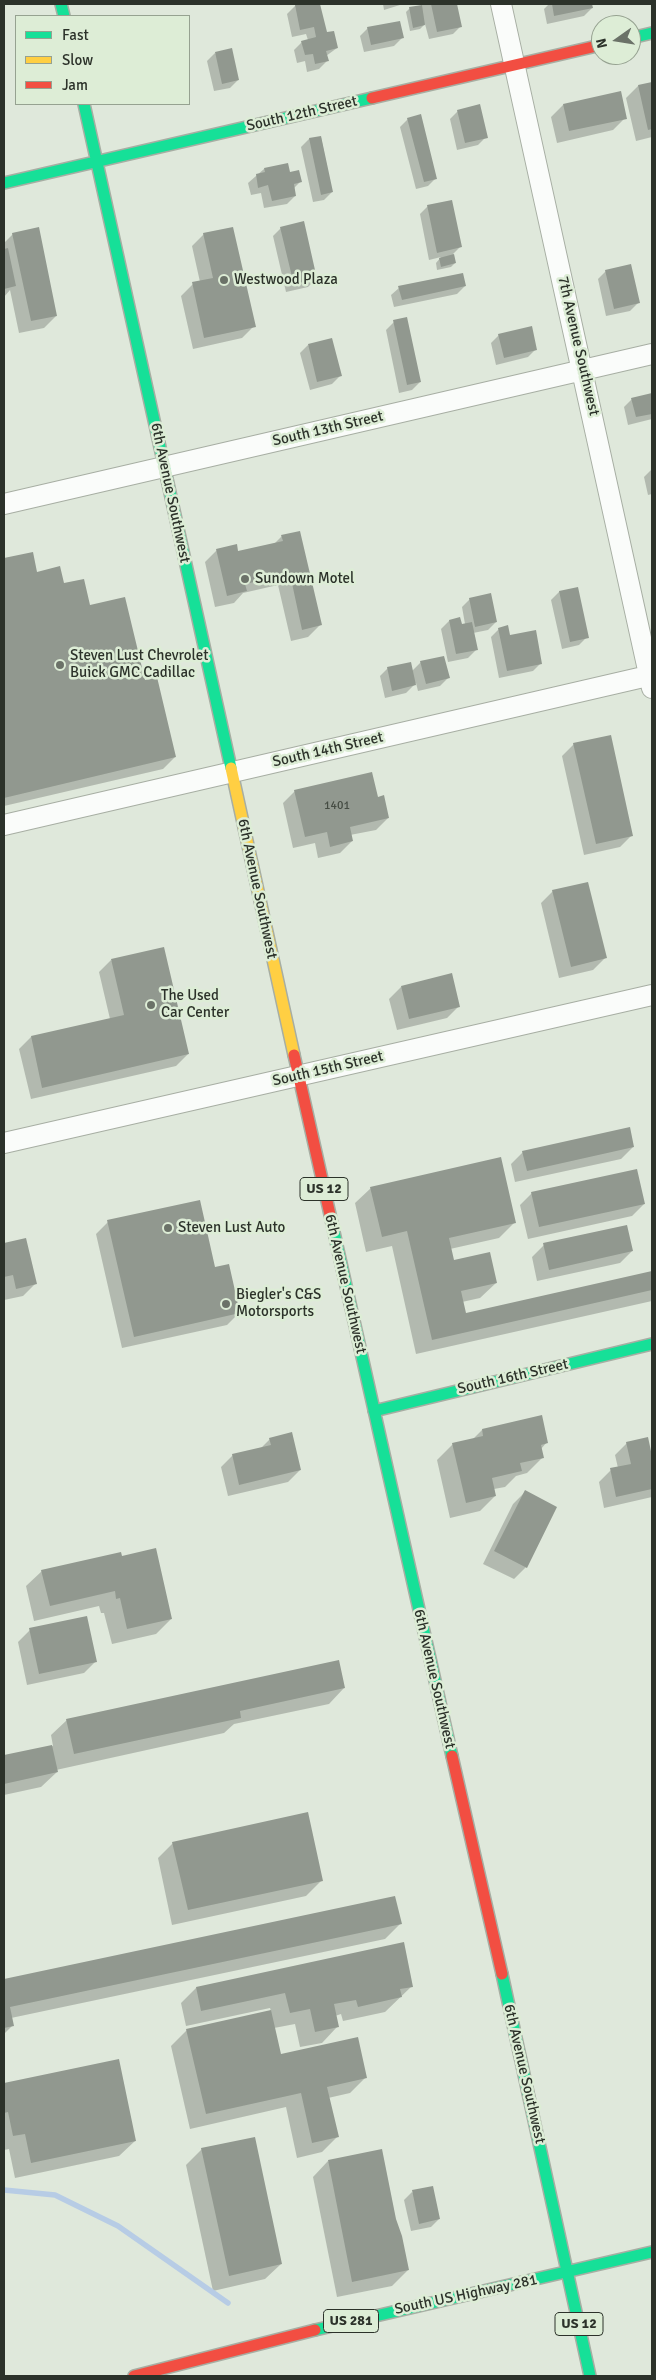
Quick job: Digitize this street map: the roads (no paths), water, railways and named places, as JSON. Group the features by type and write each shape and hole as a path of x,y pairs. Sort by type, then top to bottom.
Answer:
{"main road":[{"name":"South 12th Street","path":"4,183 591,47"},
{"name":"6th Avenue Southwest","path":"84,105 299,1076 569,2273 590,2376"},
{"name":"South 16th Street","path":"374,1410 652,1344"},
{"name":"South US Highway 281","path":"134,2376 350,2322 569,2273 652,2252"}],"street":[{"name":"7th Avenue Southwest","path":"501,4 651,679"},
{"name":"South 13th Street","path":"4,504 652,354"},
{"name":"South 14th Street","path":"4,825 232,772 651,679"},
{"name":"South 15th Street","path":"4,1143 652,995"}],"waterway":[{"path":"4,2190 55,2195 118,2226 228,2303"}],"place":[{"name":"Westwood Plaza","path":"224,280"},
{"name":"Sundown Motel","path":"245,579"},
{"name":"Steven Lust Chevrolet Buick GMC Cadillac","path":"60,665"},
{"name":"The Used Car Center","path":"151,1005"},
{"name":"Steven Lust Auto","path":"168,1228"},
{"name":"Biegler's C&S Motorsports","path":"226,1304"}]}
